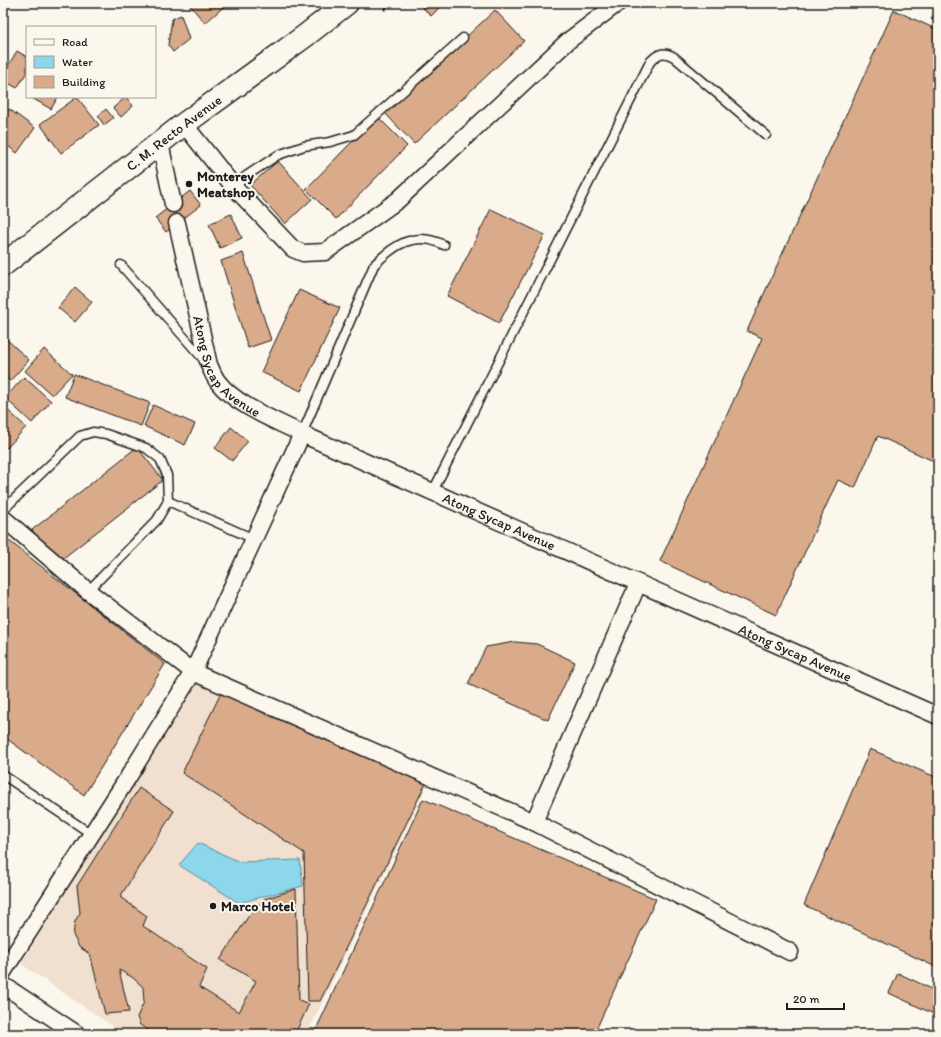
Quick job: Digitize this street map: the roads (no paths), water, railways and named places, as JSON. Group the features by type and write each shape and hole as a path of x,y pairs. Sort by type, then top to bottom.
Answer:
{"highway":[{"name":"C. M. Recto Avenue","path":"3,265 184,124 305,36 347,3"}],"street":[{"path":"184,124 234,187 293,249 303,252 325,252 398,200 568,41 618,3"},
{"path":"160,143 173,204"},
{"name":"Atong Sycap Avenue","path":"177,223 209,365 218,382 230,394 248,406 302,434 433,490 638,584 938,716"},
{"path":"3,972 90,833 127,779 192,672 302,434"},
{"path":"3,518 88,591 192,672 534,822 790,952"},
{"path":"534,822 638,584"},
{"path":"3,985 77,1034"}],"lane":[{"path":"234,187 246,176 278,155 304,146 330,142 354,135 463,38"},
{"path":"433,490 568,222 650,62 655,56 660,53 668,54 674,57 766,135"},
{"path":"302,434 374,266 388,252 402,243 420,238 432,239 444,244"},
{"path":"121,265 209,365"},
{"path":"3,510 80,436 93,432 106,434 146,448 160,459 167,475 168,501 157,520 88,591"},
{"path":"168,501 254,539"},
{"path":"3,775 90,833"}],"water":[{"path":"198,843 240,862 300,860 303,886 239,903 179,865"}],"place":[{"name":"Monterey Meatshop","path":"189,184"},
{"name":"Marco Hotel","path":"213,906"}]}
